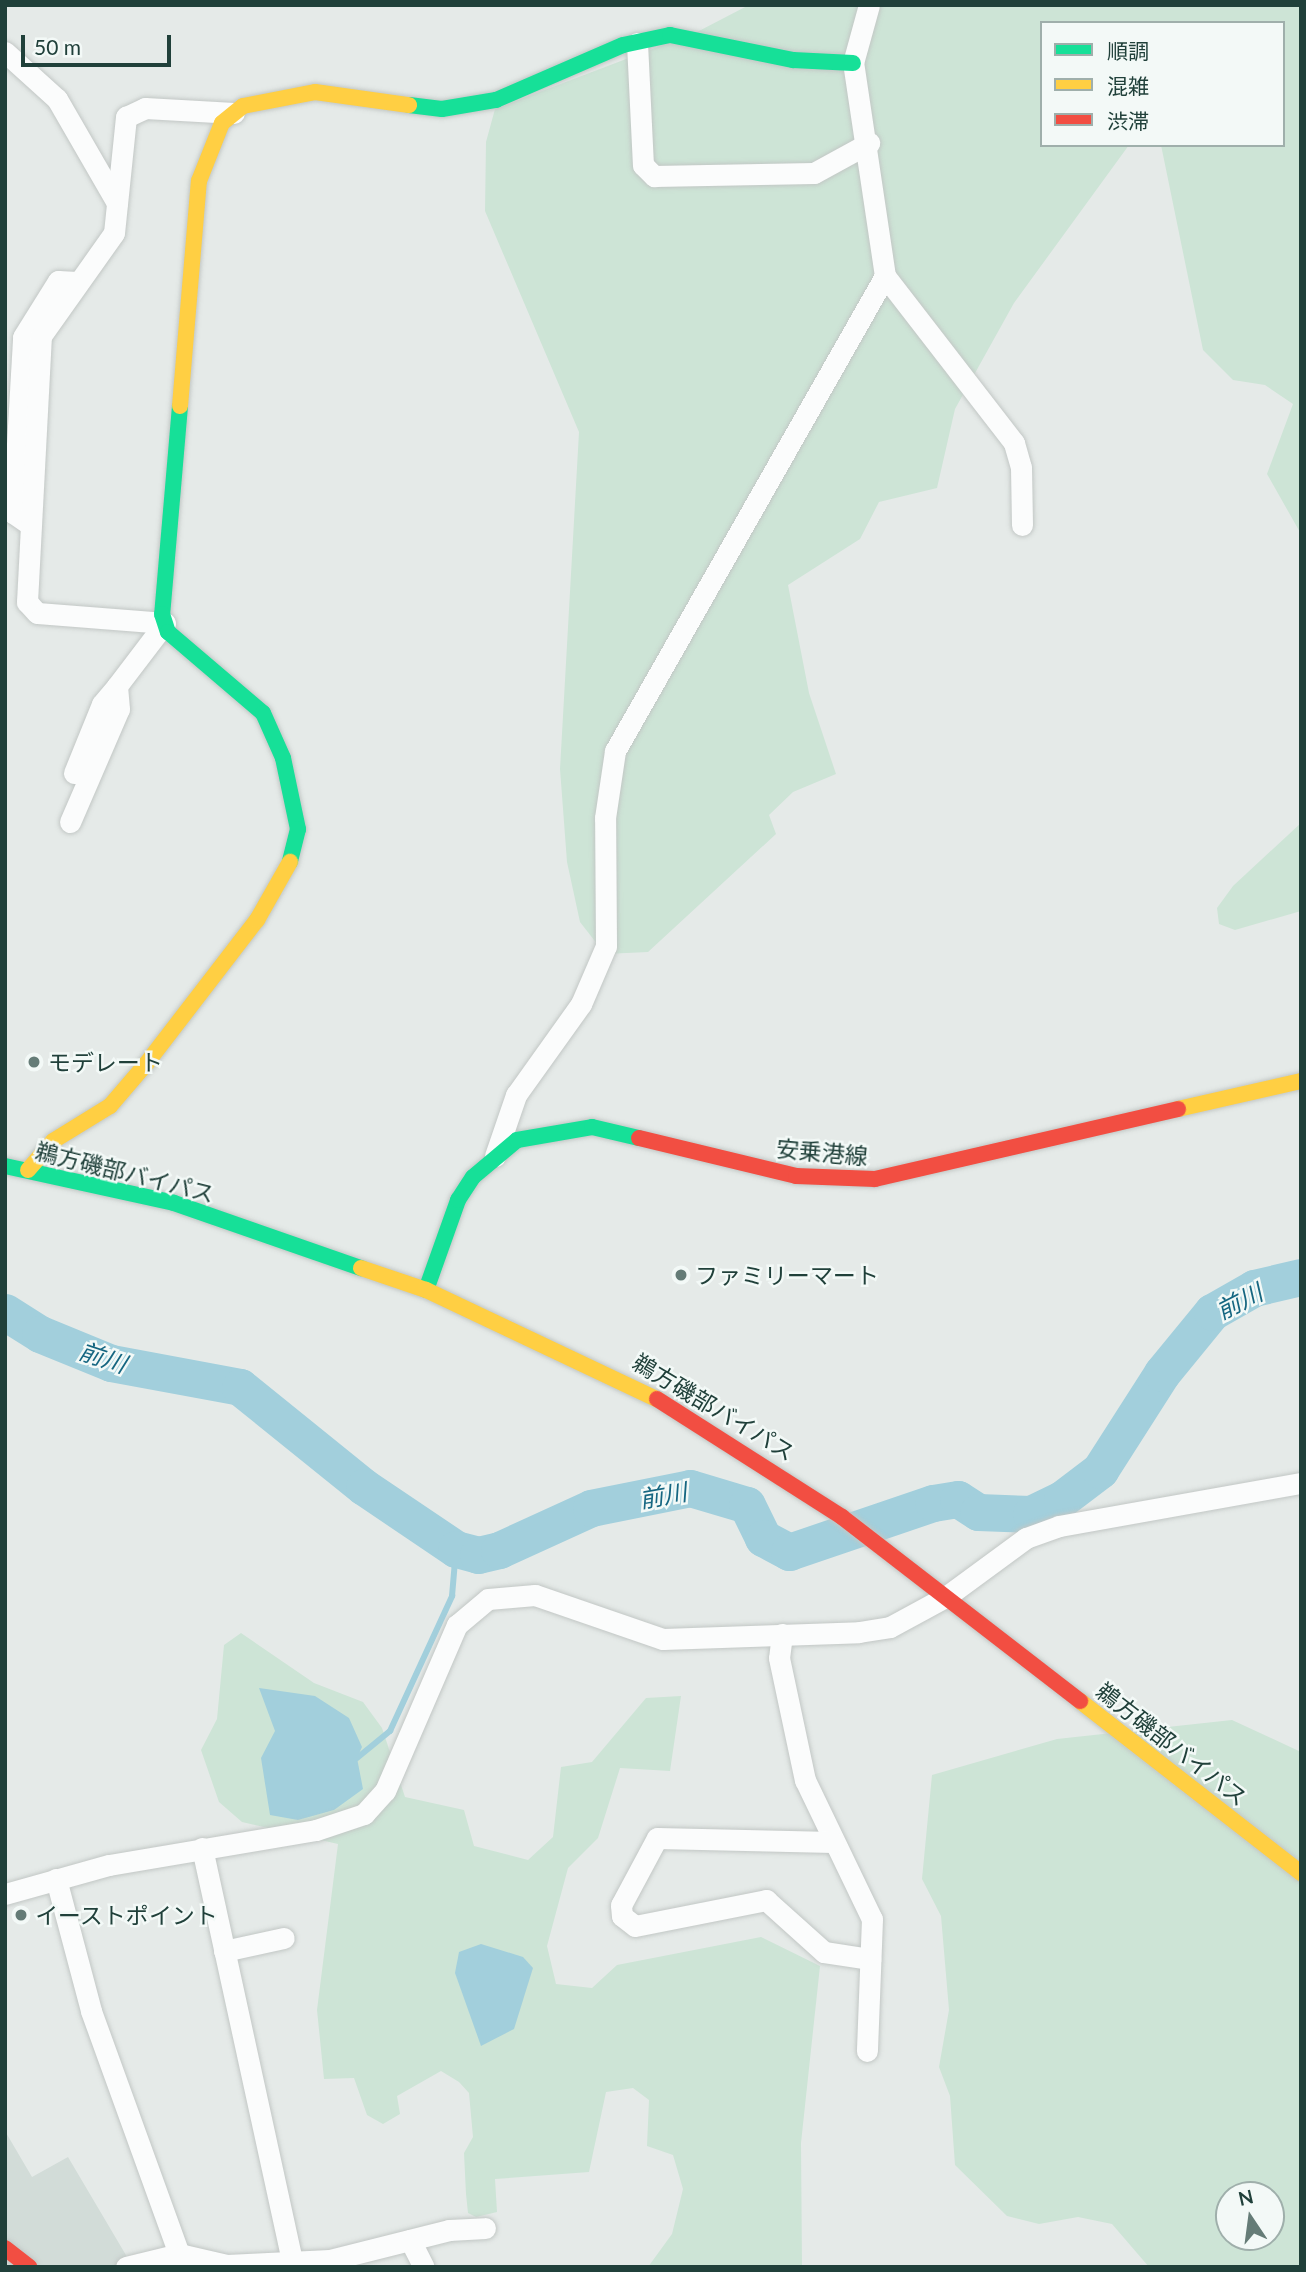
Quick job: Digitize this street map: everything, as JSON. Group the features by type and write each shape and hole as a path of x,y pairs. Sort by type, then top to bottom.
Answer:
{"main road":[{"path":"28,1171 53,1140 110,1106 146,1065 257,920 296,852 298,829 284,758 264,713 165,623 199,181 222,123 234,113 276,97 315,92 442,109 496,100 637,43 670,35 830,65 853,63"},
{"name":"安乗港線","path":"426,1290 458,1200 495,1156 542,1131 592,1127 796,1176 876,1180 1301,1081"},
{"name":"鵜方磯部バイパス","path":"5,1166 174,1203 426,1290 631,1382 842,1517 1301,1873"},
{"path":"5,2248 29,2267"}],"street":[{"path":"869,5 853,63 869,144 885,276 1013,443 1021,467 1022,525"},
{"path":"637,43 643,165 654,176 814,173 869,144"},
{"path":"5,52 57,99 118,205"},
{"path":"165,623 31,608 25,591 41,336 114,233 122,126 135,110 234,113"},
{"path":"495,1156 516,1095 580,1004 606,946 605,818 615,751 885,276"},
{"path":"74,773 102,704 165,623"},
{"path":"70,822 119,709 117,686"},
{"path":"5,1894 202,1848 316,1830 364,1814 385,1791 457,1625 488,1599 535,1595 663,1639 890,1627 947,1596 980,1566 1059,1526 1301,1483"},
{"path":"782,1634 779,1658 805,1780 872,1919 867,2051"},
{"path":"833,1842 657,1838 621,1905 622,1916 635,1926 766,1900 824,1952 870,1959"},
{"path":"202,1848 292,2260"},
{"path":"56,1880 91,2011 179,2253"},
{"path":"224,1951 284,1938"},
{"path":"126,2267 179,2253 227,2264 357,2255 410,2240 485,2228"},
{"path":"410,2240 424,2267"}],"shaded area":[{"path":"5,2131 32,2177 68,2157 133,2267 5,2267"}],"green space":[{"path":"749,5 1301,5 1301,534 1267,474 1293,404 1265,385 1233,380 1203,350 1161,147 1285,147 1285,21 1040,21 1040,147 1128,147 1014,303 955,409 937,488 879,502 860,539 788,585 809,693 836,774 793,792 769,815 776,834 648,952 605,954 580,922 567,862 560,769 579,432 485,211 486,142 495,109 697,32"},
{"path":"1301,823 1301,911 1235,930 1219,924 1217,908 1233,886"},
{"path":"241,1633 314,1683 363,1702 382,1728 405,1797 464,1810 474,1846 528,1860 553,1837 561,1767 592,1762 646,1698 681,1696 670,1771 620,1768 598,1838 568,1868 547,1946 556,1984 592,1988 617,1965 761,1937 820,1966 801,2143 802,2267 648,2267 672,2234 683,2189 673,2155 647,2146 649,2100 633,2088 606,2092 589,2172 495,2179 497,2212 476,2217 468,2213 466,2194 464,2153 473,2137 469,2093 459,2082 441,2071 397,2096 400,2114 383,2124 367,2115 354,2078 324,2079 317,2010 338,1844 242,1822 219,1802 201,1750 217,1719 224,1645"},
{"path":"1232,1720 1301,1752 1301,2267 1149,2267 1112,2224 1078,2217 1039,2224 1007,2216 955,2165 950,2096 939,2067 949,2010 941,1916 922,1879 932,1775 1057,1739"}],"water":[{"path":"259,1688 315,1696 349,1718 362,1747 357,1758 363,1789 334,1810 298,1820 270,1815 261,1758 275,1731"},
{"path":"481,1944 523,1957 533,1968 514,2029 481,2046 455,1973 459,1952"}],"waterway":[{"name":"前川","path":"5,1312 40,1334 111,1363 240,1387 364,1487 456,1549 478,1555 499,1550 591,1508 690,1488 747,1505 763,1538 789,1552 933,1503 958,1499 978,1512 1031,1514 1062,1499 1100,1470 1162,1373 1212,1312 1254,1288 1301,1277"},
{"path":"357,1758 390,1731 452,1596 456,1549"}],"traffic: fast":[{"path":"409,105 442,109 496,100 623,45 670,35 793,60 853,63"},
{"path":"180,406 162,614 168,632 263,713 283,758 298,829 290,862"},
{"path":"426,1290 458,1200 473,1177 517,1140 592,1127 639,1138"},
{"path":"5,1166 174,1203 361,1268"}],"traffic: slow":[{"path":"180,406 199,181 222,123 243,106 315,92 409,105"},
{"path":"28,1170 53,1141 110,1106 146,1064 257,920 290,862"},
{"path":"1178,1109 1301,1081"},
{"path":"361,1268 426,1290 657,1399"},
{"path":"1080,1701 1301,1873"}],"traffic: jam":[{"path":"639,1138 796,1176 875,1179 1178,1109"},
{"path":"657,1399 842,1517 1080,1701"},
{"path":"5,2248 29,2267"}],"place":[{"name":"モデレート","path":"34,1062"},
{"name":"ファミリーマート","path":"681,1275"},
{"name":"イーストポイント","path":"21,1915"}]}
